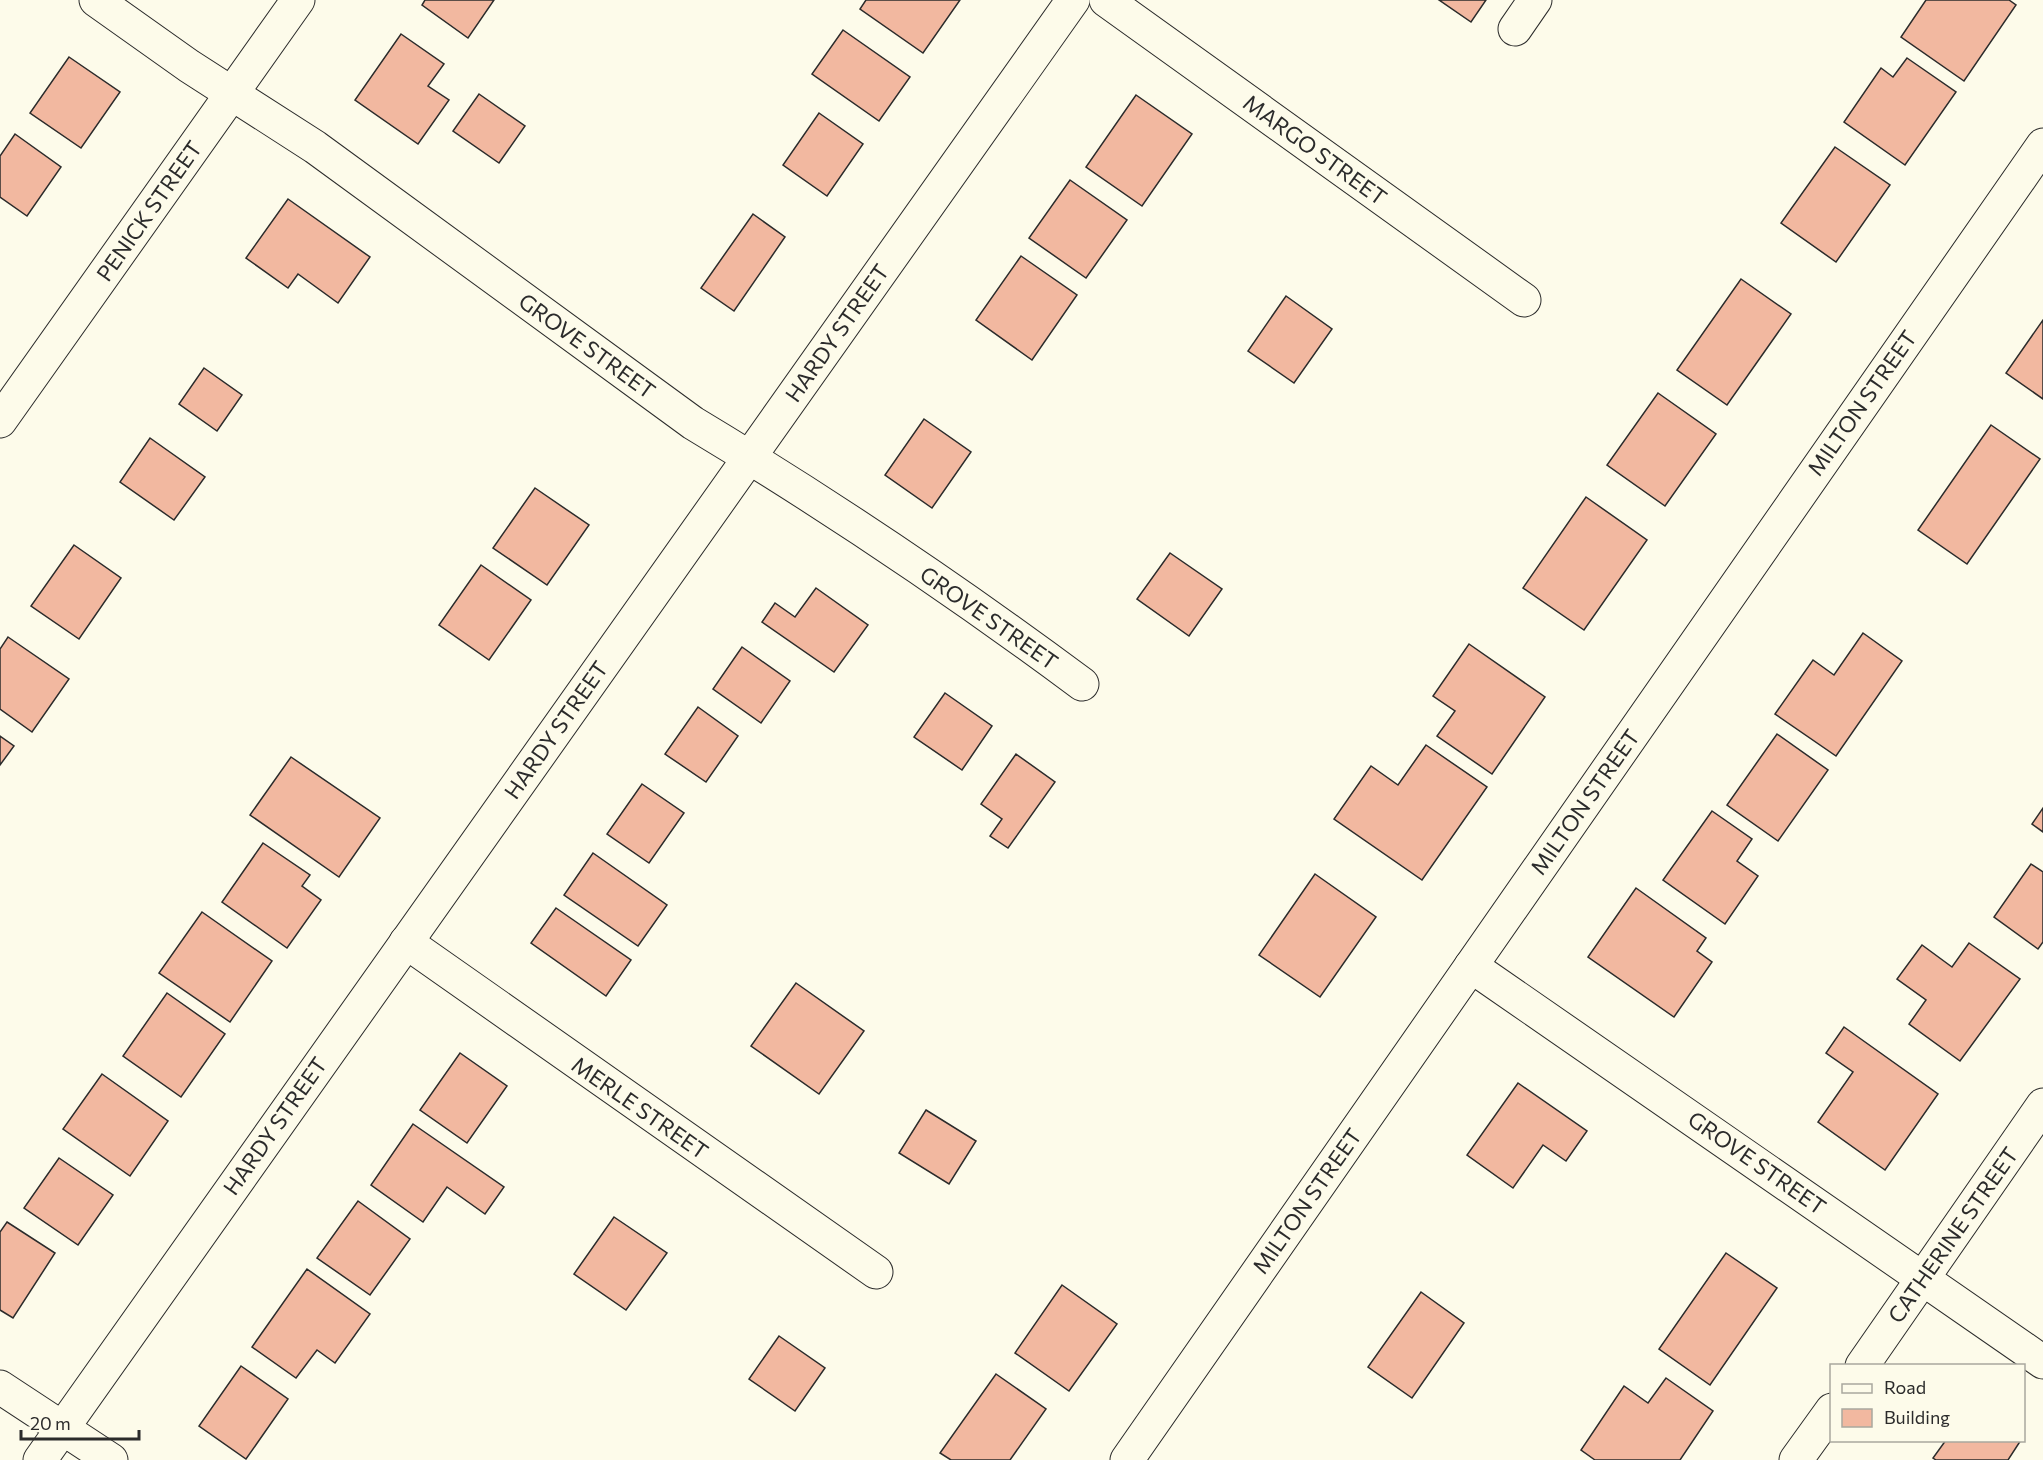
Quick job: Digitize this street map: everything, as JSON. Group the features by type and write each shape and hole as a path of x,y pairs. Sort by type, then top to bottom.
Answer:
{"street":[{"name":"GROVE STREET","path":"96,0 315,147 693,423 749,457 1001,624 1082,684"},
{"name":"PENICK STREET","path":"0,421 298,0"},
{"name":"HARDY STREET","path":"40,1460 1073,0"},
{"name":"MARGO STREET","path":"1106,0 1524,300"},
{"path":"1515,29 1535,0"},
{"name":"MILTON STREET","path":"1127,1460 2043,145"},
{"name":"MERLE STREET","path":"406,942 876,1272"},
{"name":"GROVE STREET","path":"1471,966 2043,1362"},
{"name":"CATHERINE STREET","path":"1863,1364 2043,1105"},
{"path":"0,1387 111,1460"},
{"path":"1796,1460 1830,1413"}],"building":[{"path":"425,0 494,0 468,38 422,5"},
{"path":"866,0 960,0 923,53 860,9"},
{"path":"1439,0 1486,0 1471,22"},
{"path":"1926,0 2009,0 2016,5 1964,81 1901,37"},
{"path":"843,30 910,77 879,121 812,74"},
{"path":"401,34 444,64 428,86 449,100 418,144 355,100"},
{"path":"69,57 120,92 81,148 30,113"},
{"path":"1907,58 1956,92 1905,165 1844,122 1881,68 1893,77"},
{"path":"479,94 525,126 499,163 453,131"},
{"path":"1136,95 1192,134 1142,206 1086,167"},
{"path":"819,113 863,144 827,196 783,165"},
{"path":"15,134 61,167 27,216 0,197 0,156"},
{"path":"1835,147 1890,185 1836,262 1781,223"},
{"path":"1070,180 1127,220 1086,278 1029,238"},
{"path":"288,199 370,257 338,303 298,274 288,288 246,258"},
{"path":"753,214 785,237 734,311 701,288"},
{"path":"1021,256 1077,295 1032,360 976,320"},
{"path":"1741,279 1791,314 1727,405 1677,370"},
{"path":"1286,296 1332,329 1294,383 1248,351"},
{"path":"2043,320 2043,399 2006,373"},
{"path":"204,368 242,395 217,431 179,404"},
{"path":"1658,393 1716,434 1665,506 1607,465"},
{"path":"924,419 971,452 932,508 885,475"},
{"path":"1991,425 2040,459 1967,564 1918,530"},
{"path":"150,438 205,477 174,520 120,482"},
{"path":"535,488 589,525 547,585 493,548"},
{"path":"1586,497 1647,540 1584,630 1523,588"},
{"path":"74,545 121,578 79,639 31,606"},
{"path":"1170,553 1222,589 1189,636 1137,599"},
{"path":"481,565 531,600 489,660 439,625"},
{"path":"816,588 868,625 834,672 762,622 775,603 795,617"},
{"path":"1863,633 1902,661 1836,756 1775,714 1813,660 1834,675"},
{"path":"8,637 69,679 32,732 0,709 0,649"},
{"path":"1469,644 1545,697 1492,774 1437,736 1455,711 1433,696"},
{"path":"742,647 790,681 761,723 713,689"},
{"path":"945,693 992,726 962,770 914,737"},
{"path":"698,707 738,736 706,782 665,754"},
{"path":"1777,734 1828,770 1778,841 1727,805"},
{"path":"0,736 14,746 0,765"},
{"path":"1426,745 1487,787 1422,880 1334,819 1371,766 1398,785"},
{"path":"1016,754 1055,782 1008,848 990,836 1002,819 981,804"},
{"path":"291,757 380,818 339,877 250,815"},
{"path":"642,784 684,813 649,863 607,834"},
{"path":"2043,808 2043,832 2032,824"},
{"path":"1712,811 1752,839 1737,861 1758,876 1725,924 1663,880"},
{"path":"263,843 310,875 302,886 321,900 287,948 222,902"},
{"path":"593,853 667,905 638,946 564,895"},
{"path":"2031,864 2043,872 2043,942 2038,949 1994,917"},
{"path":"1315,874 1376,917 1320,997 1259,955"},
{"path":"1636,888 1706,938 1697,951 1712,962 1674,1017 1588,957"},
{"path":"556,908 631,960 606,996 531,943"},
{"path":"202,912 272,961 230,1022 159,973"},
{"path":"1969,943 2020,979 1960,1061 1909,1024 1926,1000 1897,979 1922,945 1952,967"},
{"path":"796,983 864,1031 819,1094 751,1046"},
{"path":"167,993 225,1034 181,1097 123,1056"},
{"path":"1844,1027 1938,1094 1885,1170 1818,1122 1853,1072 1826,1053"},
{"path":"460,1053 507,1086 467,1143 420,1110"},
{"path":"102,1074 168,1121 130,1176 63,1129"},
{"path":"1518,1083 1587,1131 1566,1161 1543,1145 1513,1188 1467,1155"},
{"path":"926,1110 976,1141 949,1184 899,1153"},
{"path":"413,1124 504,1187 485,1214 447,1187 423,1222 371,1185"},
{"path":"59,1158 113,1195 78,1245 24,1208"},
{"path":"358,1201 410,1239 370,1295 317,1258"},
{"path":"614,1217 667,1253 626,1310 574,1274"},
{"path":"7,1222 55,1253 13,1318 0,1310 0,1232"},
{"path":"1726,1253 1777,1288 1710,1385 1659,1349"},
{"path":"307,1269 370,1314 335,1363 317,1350 296,1378 252,1347"},
{"path":"1062,1285 1117,1324 1069,1391 1015,1353"},
{"path":"1421,1292 1464,1323 1412,1398 1368,1367"},
{"path":"779,1336 825,1368 795,1411 749,1379"},
{"path":"241,1366 288,1399 246,1459 199,1426"},
{"path":"996,1374 1046,1409 1010,1460 951,1460 940,1453"},
{"path":"1666,1378 1713,1411 1680,1460 1595,1460 1581,1450 1624,1386 1648,1403"},
{"path":"1945,1442 2020,1442 2008,1460 1936,1460 1933,1458"}]}
